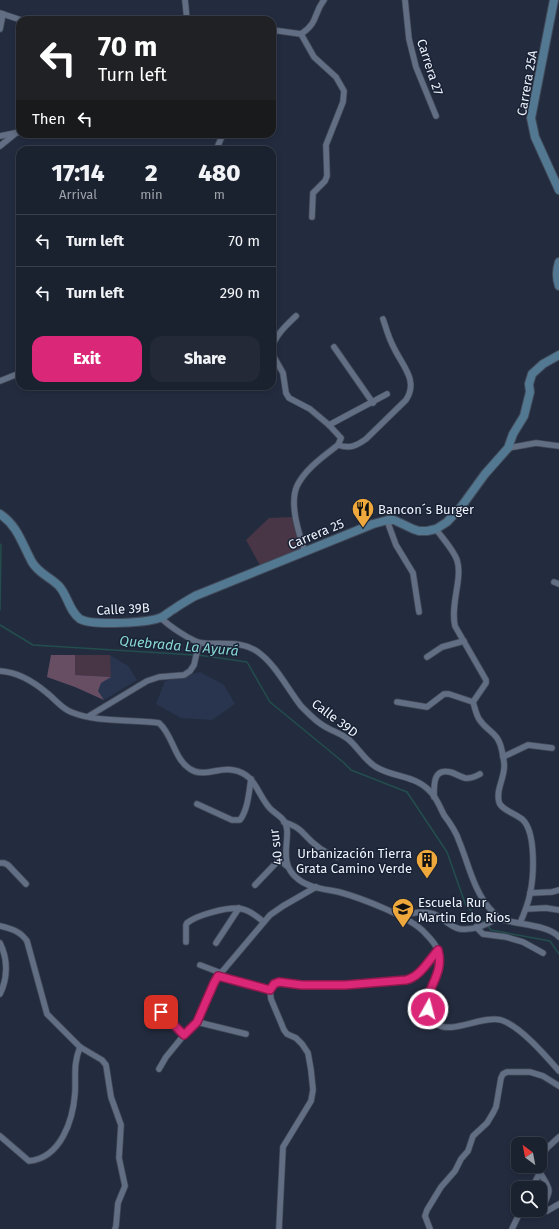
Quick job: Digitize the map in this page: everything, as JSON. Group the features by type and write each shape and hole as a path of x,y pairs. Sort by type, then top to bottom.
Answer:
{"street":[{"path":"185,0 187,16"},
{"path":"276,31 301,34 312,25 324,0"},
{"name":"Carrera 27","path":"405,0 409,39 416,67 436,116"},
{"name":"Carrera 25A","path":"554,0 531,118 535,137 558,186"},
{"path":"0,29 2,13 16,18"},
{"path":"301,34 314,57 336,77 344,91 342,102 326,145 328,176 326,181 313,193 312,217"},
{"path":"0,136 16,133"},
{"path":"0,146 16,134"},
{"path":"559,262 556,272 559,286"},
{"path":"276,338 296,316"},
{"path":"338,444 349,448 359,444 406,400 411,393 410,378 393,346 383,319"},
{"path":"334,347 373,403"},
{"path":"419,612 413,573 396,545 388,520 394,520 419,531 436,529 447,522 485,474 508,448 509,440 524,416 526,410 530,392 529,384 532,374 543,364 559,355"},
{"path":"276,361 283,373 286,393 290,398 310,409 340,436 341,440 303,476 297,487 294,498 295,511 298,529 305,552"},
{"path":"0,380 16,374"},
{"path":"328,425 373,403 387,394"},
{"path":"508,448 536,443 559,446"},
{"name":"Calle 39B","path":"0,514 10,522 17,532 32,563 40,572 58,585 74,614 81,619 90,622 107,623 161,618 171,628 200,642"},
{"name":"Carrera 25","path":"161,618 196,596 363,528 388,520"},
{"path":"436,529 454,553 457,561 458,570 453,619 455,626 486,680 486,683 473,702"},
{"path":"427,656 442,647 464,641"},
{"path":"89,716 146,681 160,677 184,675 190,671 194,665 200,642"},
{"name":"Calle 39D","path":"200,642 243,645 257,651 274,668 312,718 347,738 365,758 376,767 420,783 434,797 452,826 459,840 473,881 482,898 498,918"},
{"path":"0,671 10,672 23,677 35,684 69,711 89,716 159,723 164,727 179,756 190,769 197,773 231,770 241,772 251,779 245,808 240,820 232,820 198,804"},
{"path":"397,702 427,707 444,694 449,694 473,702"},
{"path":"473,702 480,720 498,738 503,758 504,771 498,787 499,802 502,807 523,819 530,832 533,852 530,893 526,909 520,923"},
{"path":"503,758 528,746 552,748"},
{"path":"434,797 435,780 438,774 451,772 466,779 480,774"},
{"name":"40 sur","path":"251,779 267,805 284,822 287,829 286,858 293,875 298,880 316,887 350,895 401,917 414,924 424,932 438,950"},
{"path":"284,822 295,825 301,829 317,847 336,856"},
{"path":"255,885 277,862 282,862 289,867"},
{"path":"0,863 8,865 26,884"},
{"path":"159,1069 166,1056 197,1022 214,983 220,974 270,915 316,887"},
{"path":"530,893 552,892 559,890"},
{"path":"186,942 186,925 190,921 225,910 239,908 250,912 264,922"},
{"path":"216,943 239,908"},
{"path":"526,909 546,908 559,910"},
{"path":"401,917 417,912 430,913 441,917 454,927 460,929 478,927 498,918 546,930 556,934 559,937"},
{"path":"0,926 18,931 27,941 47,1014 80,1047 102,1060 106,1065 111,1096 121,1125 119,1158 125,1186 118,1203 115,1229"},
{"path":"478,927 482,934 506,937 523,942 543,953"},
{"path":"0,943 6,970 5,985 0,994"},
{"path":"280,1229 283,1147 311,1101 313,1090 308,1053 296,1038 287,1034 284,1030 271,999 270,990 274,984 279,982 302,985 345,985 411,979 416,976 438,950"},
{"path":"438,950 440,965 427,1002 428,1009 437,1024 445,1027 454,1027 488,1019 499,1020 520,1031 559,1071"},
{"path":"200,965 220,974 270,990"},
{"path":"161,1012 184,1035"},
{"path":"197,1022 246,1034"},
{"path":"0,1136 29,1160 36,1160 49,1154 60,1142 69,1122 74,1094 76,1058 80,1047"},
{"path":"430,1229 425,1216 427,1210 468,1151 473,1136 487,1123 493,1113 496,1107 503,1074 507,1072 530,1072 543,1076 559,1086"},
{"path":"547,1148 559,1137"},
{"path":"541,1173 550,1193 543,1208 547,1211 559,1204"},
{"path":"512,1229 518,1217"}],"shaded area":[{"path":"293,517 301,551 261,567 246,540 269,518"},
{"path":"51,655 110,655 128,666 137,680 104,700 75,687 47,677"},
{"path":"51,655 75,655 75,675 111,677 101,683 98,691 104,700 75,687 47,677"},
{"path":"75,655 110,655 111,677 75,675"},
{"path":"200,672 224,685 235,704 212,720 181,718 156,704 165,681"}],"waterway":[{"name":"Quebrada La Ayurá","path":"0,544 0,610"},
{"name":"Quebrada La Ayurá","path":"0,625 33,645 194,655"},
{"name":"Quebrada La Ayurá","path":"198,655 247,662 270,702 351,770 407,792 447,852 466,906 484,923"},
{"name":"Quebrada La Ayurá","path":"487,925 491,930 550,941 559,954"}],"place":[{"name":"Bancon´s Burger","path":"363,528"},
{"name":"Urbanización Tierra Grata Camino Verde","path":"427,880"},
{"name":"Escuela Rur Martin Edo Rios","path":"403,928"}],"route":[{"path":"161,1012 184,1035 197,1022 218,976 270,990 274,984 279,982 302,985 345,985 406,980 416,976 438,950 440,965 437,977 428,997 428,1009"}]}
